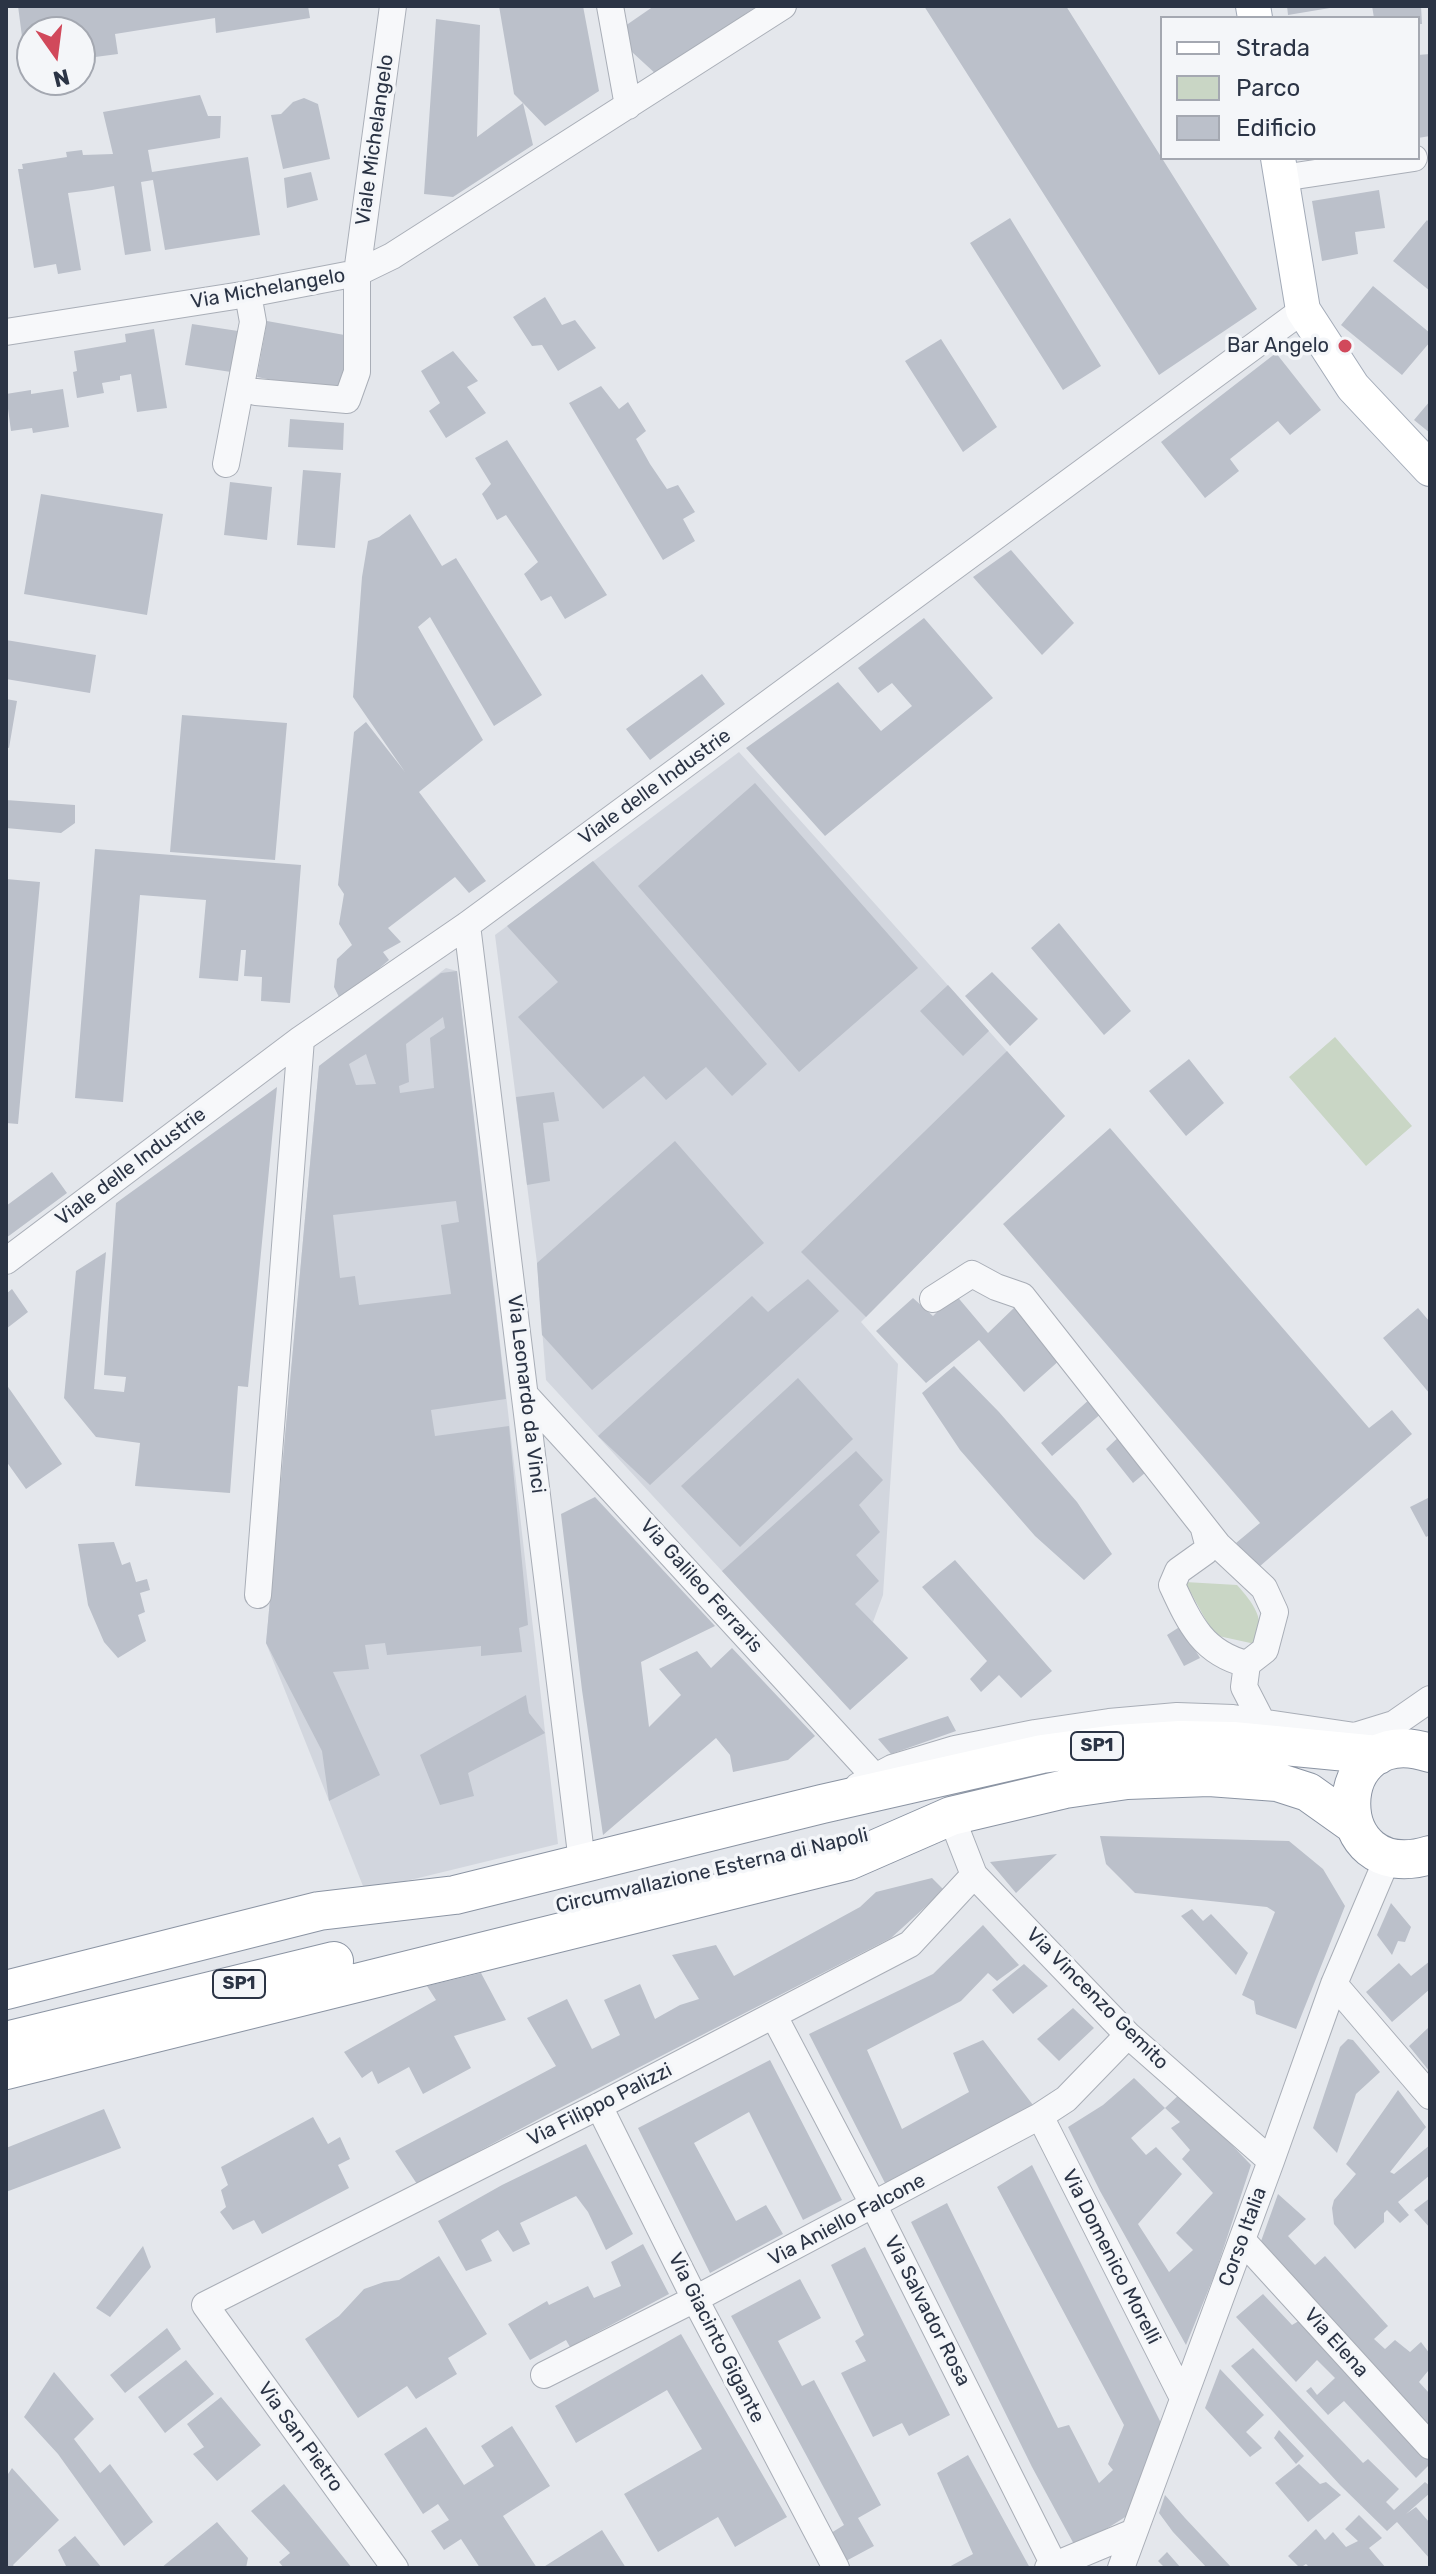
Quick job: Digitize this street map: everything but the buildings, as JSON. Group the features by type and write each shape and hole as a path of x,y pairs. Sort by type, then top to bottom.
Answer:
{"highway":[{"name":"Circumvallazione Esterna di Napoli","path":"455,1895 822,1804 1042,1754 1116,1744 1180,1740 1233,1741 1378,1755 1396,1748 1428,1747"},
{"path":"1378,1755 1363,1768 1353,1785 1350,1804 1353,1824 1363,1841 1378,1853 1397,1860 1415,1860 1430,1855"},
{"path":"6,2070 848,1861 951,1816 1065,1789 1127,1780 1209,1777 1277,1782 1308,1792 1353,1824"},
{"name":"Circumvallazione Esterna di Napoli","path":"6,2041 951,1816"},
{"path":"6,1990 319,1911 455,1895"},
{"name":"SP1","path":"6,2011 455,1895"}],"main road":[{"path":"1280,168 1303,310 1353,387 1430,469"}],"street":[{"name":"Viale Michelangelo","path":"256,392 347,400 357,372 357,273 393,6"},
{"path":"610,6 628,106"},
{"name":"Via Michelangelo","path":"6,332 248,294 357,273 392,256 783,6"},
{"path":"1280,168 1389,160"},
{"path":"226,464 253,322 248,294"},
{"name":"Viale delle Industrie","path":"6,1261 301,1039 467,925 1303,310"},
{"name":"Via Leonardo da Vinci","path":"467,925 582,1862"},
{"path":"258,1595 301,1039"},
{"path":"933,1299 972,1274 1022,1296 1204,1529 1264,1588 1275,1612 1265,1650 1247,1664 1244,1687 1262,1722"},
{"name":"Via Galileo Ferraris","path":"526,1396 875,1777"},
{"path":"1204,1529 1208,1544 1206,1551 1178,1571 1172,1585 1185,1614 1208,1646 1228,1659 1247,1664"},
{"path":"822,1804 892,1768 955,1749 1035,1733 1177,1716 1233,1718 1355,1736 1394,1724 1430,1699"},
{"name":"Via Vincenzo Gemito","path":"951,1816 974,1875 1128,2035 1271,2161"},
{"name":"Corso Italia","path":"1121,2568 1334,1984 1388,1857"},
{"name":"Via Filippo Palizzi","path":"205,2305 599,2106 910,1944 974,1875"},
{"path":"1334,1984 1430,2096"},
{"name":"Via Salvador Rosa","path":"774,2016 874,2206 1051,2566"},
{"name":"Via Aniello Falcone","path":"544,2375 874,2206 1040,2116 1066,2099 1128,2035"},
{"name":"Via Giacinto Gigante","path":"599,2106 695,2299 836,2568"},
{"name":"Via Domenico Morelli","path":"1040,2116 1183,2398"},
{"name":"Via Elena","path":"1242,2240 1430,2446"},
{"name":"Via San Pietro","path":"205,2305 395,2568"},
{"path":"1051,2566 1134,2532"}],"shaded area":[{"path":"739,752 1065,1116 861,1322 898,1364 883,1595 873,1622 908,1658 850,1710 546,1380 537,1263 495,935"},
{"path":"446,968 457,971 558,1844 365,1891 266,1643 319,1066"}],"green space":[{"path":"1335,1037 1412,1126 1366,1166 1289,1077"},
{"path":"1185,1582 1237,1585 1253,1605 1259,1620 1255,1644 1214,1635"}],"place":[{"name":"Bar Angelo","path":"1345,346"}]}
